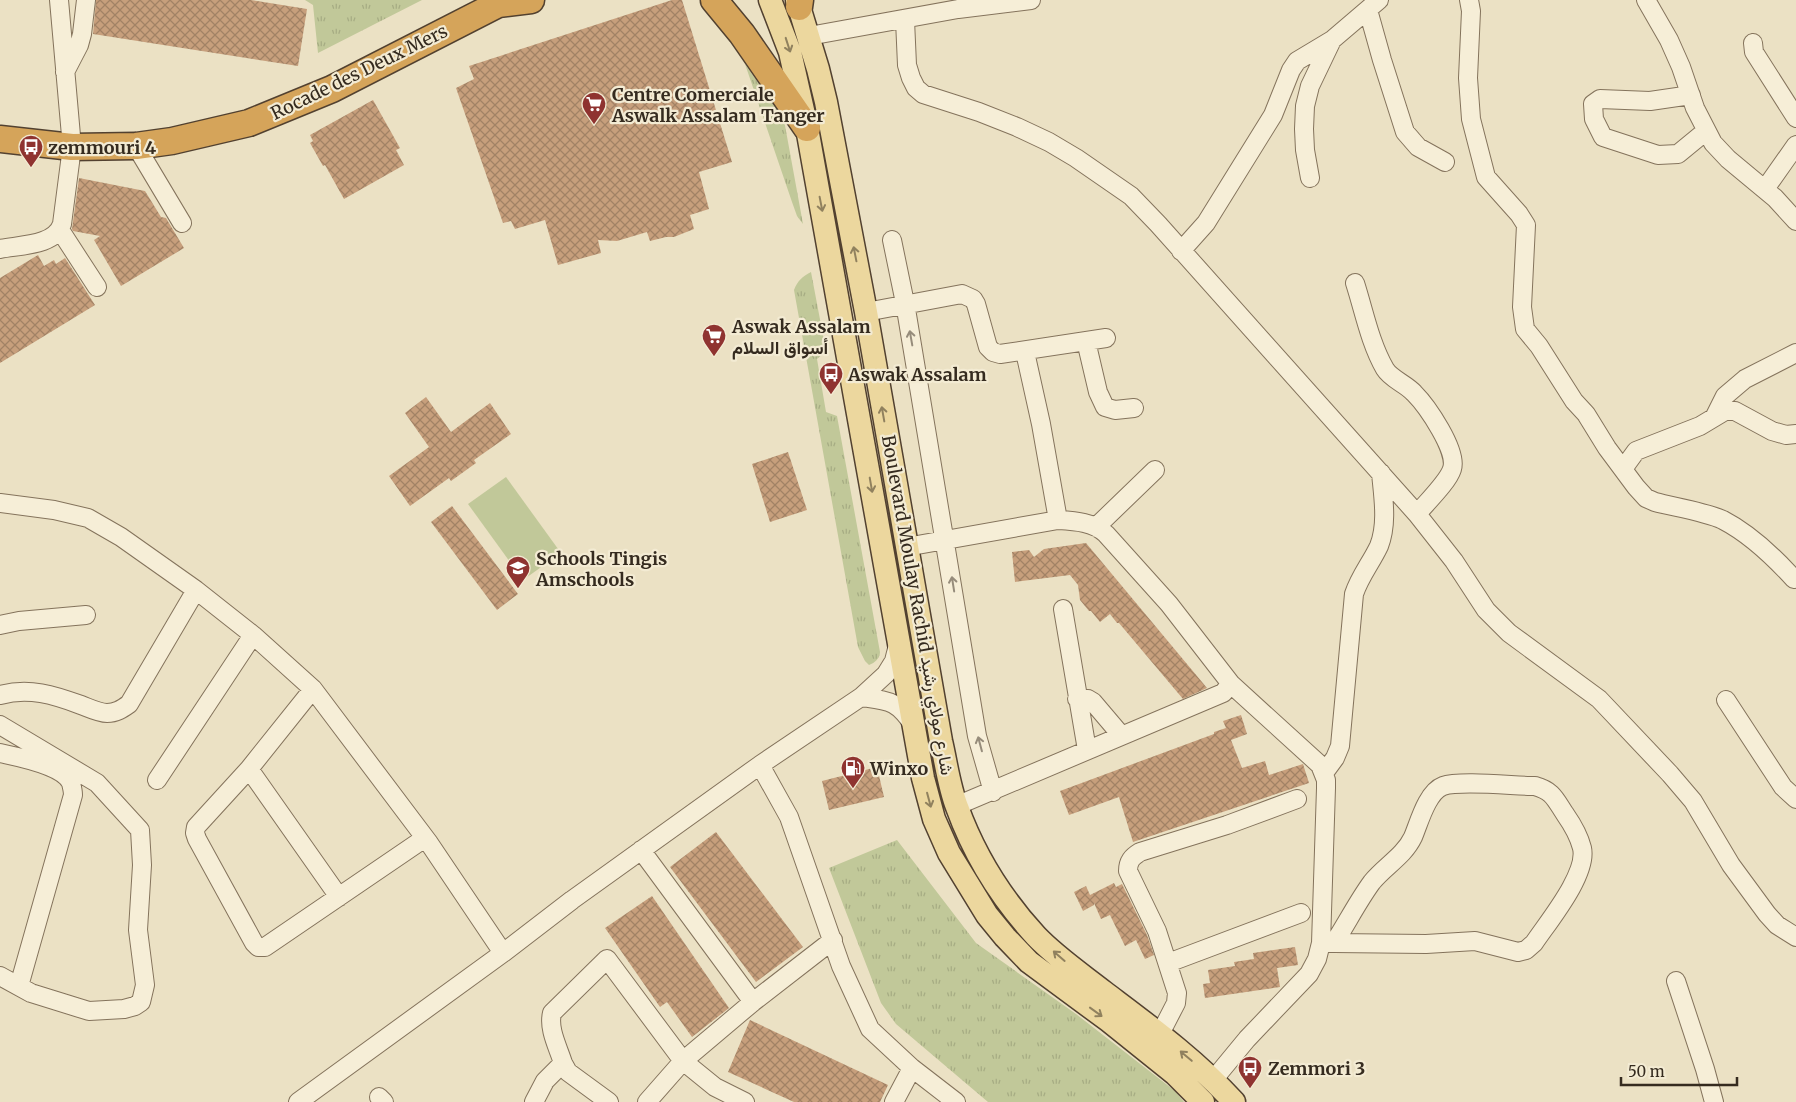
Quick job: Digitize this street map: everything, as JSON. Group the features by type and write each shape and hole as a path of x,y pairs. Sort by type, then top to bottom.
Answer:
{"highway":[{"path":"502,2 531,0"},
{"path":"714,0 742,34 807,128"},
{"name":"Rocade des Deux Mers","path":"0,140 72,147 136,146 172,141 249,124 332,89 502,2"}],"main road":[{"name":"Boulevard Moulay Rachid شارع مولاي رشيد","path":"770,0 790,52 807,128 923,778 934,819 949,853 987,915 1029,962 1109,1021 1175,1074 1203,1102"},
{"name":"Boulevard Moulay Rachid شارع مولاي رشيد","path":"799,2 826,102 866,312 941,741 956,806 970,840 988,872 1014,909 1037,937 1214,1079 1234,1102"}],"street":[{"path":"0,249 39,242 54,236 60,230 71,166 72,147 59,0"},
{"path":"65,72 79,46 86,0"},
{"path":"809,36 905,20 960,5 1031,0"},
{"path":"1469,0 1471,11 1468,78 1471,119 1486,177 1519,214 1526,225 1522,307 1525,329 1539,346 1574,401 1586,414 1607,448 1646,498 1721,520 1741,531 1780,563 1794,579"},
{"path":"1646,0 1669,40 1706,131 1713,143 1720,152 1765,190 1796,221"},
{"path":"1181,251 1206,223 1273,115 1291,70 1301,58 1332,40 1374,5"},
{"path":"1374,5 1382,60 1405,132 1418,147 1445,162"},
{"path":"905,20 907,64 916,88 923,94 1017,127 1049,142 1131,196 1381,473 1454,561 1486,610 1509,633 1599,699 1670,774 1693,801 1732,865 1767,914 1777,925 1795,934"},
{"path":"1310,178 1305,150 1305,106 1310,86 1332,40"},
{"path":"1753,43 1754,52 1796,118"},
{"path":"1691,95 1650,101 1600,99 1593,104 1594,119 1603,137 1658,155 1678,154 1706,131"},
{"path":"136,146 182,223"},
{"path":"1765,190 1796,146"},
{"path":"60,230 97,287"},
{"path":"892,240 905,303 977,736 993,792"},
{"path":"1355,283 1374,344 1386,370 1408,387 1423,405 1449,447 1453,460 1452,469 1447,478 1416,514"},
{"path":"866,312 955,294 967,296 976,304 990,350 1000,354 1025,352 1106,338"},
{"path":"1086,341 1098,392 1105,407 1115,410 1134,408"},
{"path":"1025,352 1041,424 1058,520"},
{"path":"1715,416 1725,396 1745,379 1796,353"},
{"path":"1623,469 1636,451 1700,426 1726,411 1735,411 1772,431 1796,434"},
{"path":"1096,526 1155,470"},
{"path":"1324,773 1335,758 1340,746 1354,594 1358,580 1379,545 1383,529 1381,473"},
{"path":"0,503 54,510 88,518 121,537 196,590 253,635 313,689 425,838 503,953"},
{"path":"906,546 1058,520 1096,526 1106,534 1169,604 1231,684 1320,765 1324,773 1326,788 1327,943"},
{"path":"0,695 11,692 36,692 51,694 105,714 122,709 129,704 196,590"},
{"path":"1063,609 1087,750"},
{"path":"0,625 20,621 86,615"},
{"path":"157,780 253,635"},
{"path":"298,1102 641,850 760,765 861,697 886,674 894,661 899,642"},
{"path":"956,806 993,792 1120,735 1223,693 1231,684"},
{"path":"313,689 250,769 196,827 195,833 254,943 258,947 265,947 425,838"},
{"path":"861,697 890,702 904,711 915,726"},
{"path":"1077,699 1088,699 1093,702 1120,735"},
{"path":"1726,700 1783,787 1796,800"},
{"path":"0,725 96,783 140,830 142,865 138,930 145,985 141,1002 136,1006 101,1011 82,1010 31,993 0,976"},
{"path":"0,753 35,760 65,775 71,783 73,795 19,986"},
{"path":"760,765 789,817 841,966 870,1029 912,1068 956,1102"},
{"path":"250,769 339,896"},
{"path":"1214,1079 1247,1039 1309,974 1327,943 1371,884 1384,868 1403,853 1412,840 1430,798 1442,786 1461,784 1525,786 1546,790 1554,798 1575,830 1583,849 1580,870 1574,883 1534,943 1526,950 1518,952 1475,941 1426,944 1327,943"},
{"path":"1160,1034 1176,1003 1177,993 1157,931 1128,871 1128,865 1132,857 1140,852 1227,825 1297,799"},
{"path":"641,850 753,1002"},
{"path":"1168,963 1301,913"},
{"path":"647,1102 683,1061 753,1002 833,940"},
{"path":"609,1102 568,1072 562,1062 550,1021 552,1013 607,960 683,1061 715,1087 745,1102"},
{"path":"1676,981 1706,1069 1714,1102"},
{"path":"534,1102 545,1081 562,1062"},
{"path":"894,1102 912,1068"}],"green space":[{"path":"305,0 422,0 318,53 313,5"},
{"path":"745,64 784,120 803,224 797,216"},
{"path":"811,272 826,351 817,359 826,412 837,416 880,652 877,660 869,665 858,647 794,290 801,279"},
{"path":"506,477 561,553 523,580 468,504"},
{"path":"897,840 976,943 1076,1014 1175,1091 1184,1102 988,1102 896,1024 881,1003 829,868"}],"building":[{"path":"96,0 251,0 307,9 298,66 93,34"},
{"name":"Centre Comerciale Aswalk Assalam Tanger","path":"672,0 682,0 732,162 699,172 709,209 690,215 694,229 674,237 650,241 647,232 617,241 598,240 601,253 558,265 545,220 515,229 511,221 503,223 456,88 474,79 469,66"},
{"path":"373,100 400,148 396,150 404,165 344,199 310,143 313,141 310,135"},
{"path":"79,178 145,191 161,217 166,218 184,248 121,286 94,240 100,236 73,231 72,229"},
{"path":"38,255 44,266 54,260 56,264 65,258 95,305 0,363 0,278"},
{"path":"426,397 451,432 490,403 511,434 474,460 476,463 451,481 449,478 410,506 389,476 429,447 405,413"},
{"path":"788,452 807,510 770,522 752,464"},
{"path":"452,506 518,594 497,610 431,522"},
{"path":"1086,543 1207,688 1183,699 1110,614 1100,622 1089,611 1080,600 1078,585 1070,575 1015,582 1012,552 1029,550 1034,557 1044,549"},
{"path":"1241,715 1247,734 1231,740 1242,768 1265,761 1269,775 1303,764 1309,783 1133,842 1119,797 1069,815 1060,791 1214,734 1214,732 1226,728 1223,721"},
{"name":"Winxo","path":"877,767 884,797 829,810 822,781"},
{"path":"716,832 803,947 756,982 670,867"},
{"path":"1114,883 1116,887 1122,884 1147,935 1154,955 1145,959 1136,940 1125,946 1110,915 1101,919 1094,903 1094,905 1083,911 1074,892 1086,886 1090,895"},
{"path":"652,896 729,1008 692,1037 667,1002 660,1007 605,928"},
{"path":"1295,947 1298,965 1277,968 1280,987 1205,998 1203,984 1210,983 1208,970 1235,966 1234,962 1254,959 1253,953"},
{"path":"750,1020 888,1085 880,1102 794,1102 728,1072"}],"place":[{"name":"Centre Comerciale Aswalk Assalam Tanger","path":"594,125"},
{"name":"zemmouri 4","path":"31,168"},
{"name":"Aswak Assalam أسواق السلام","path":"714,357"},
{"name":"Aswak Assalam","path":"831,395"},
{"name":"Schools Tingis Amschools","path":"518,589"},
{"name":"Winxo","path":"853,789"},
{"name":"Zemmori 3","path":"1250,1089"}]}
